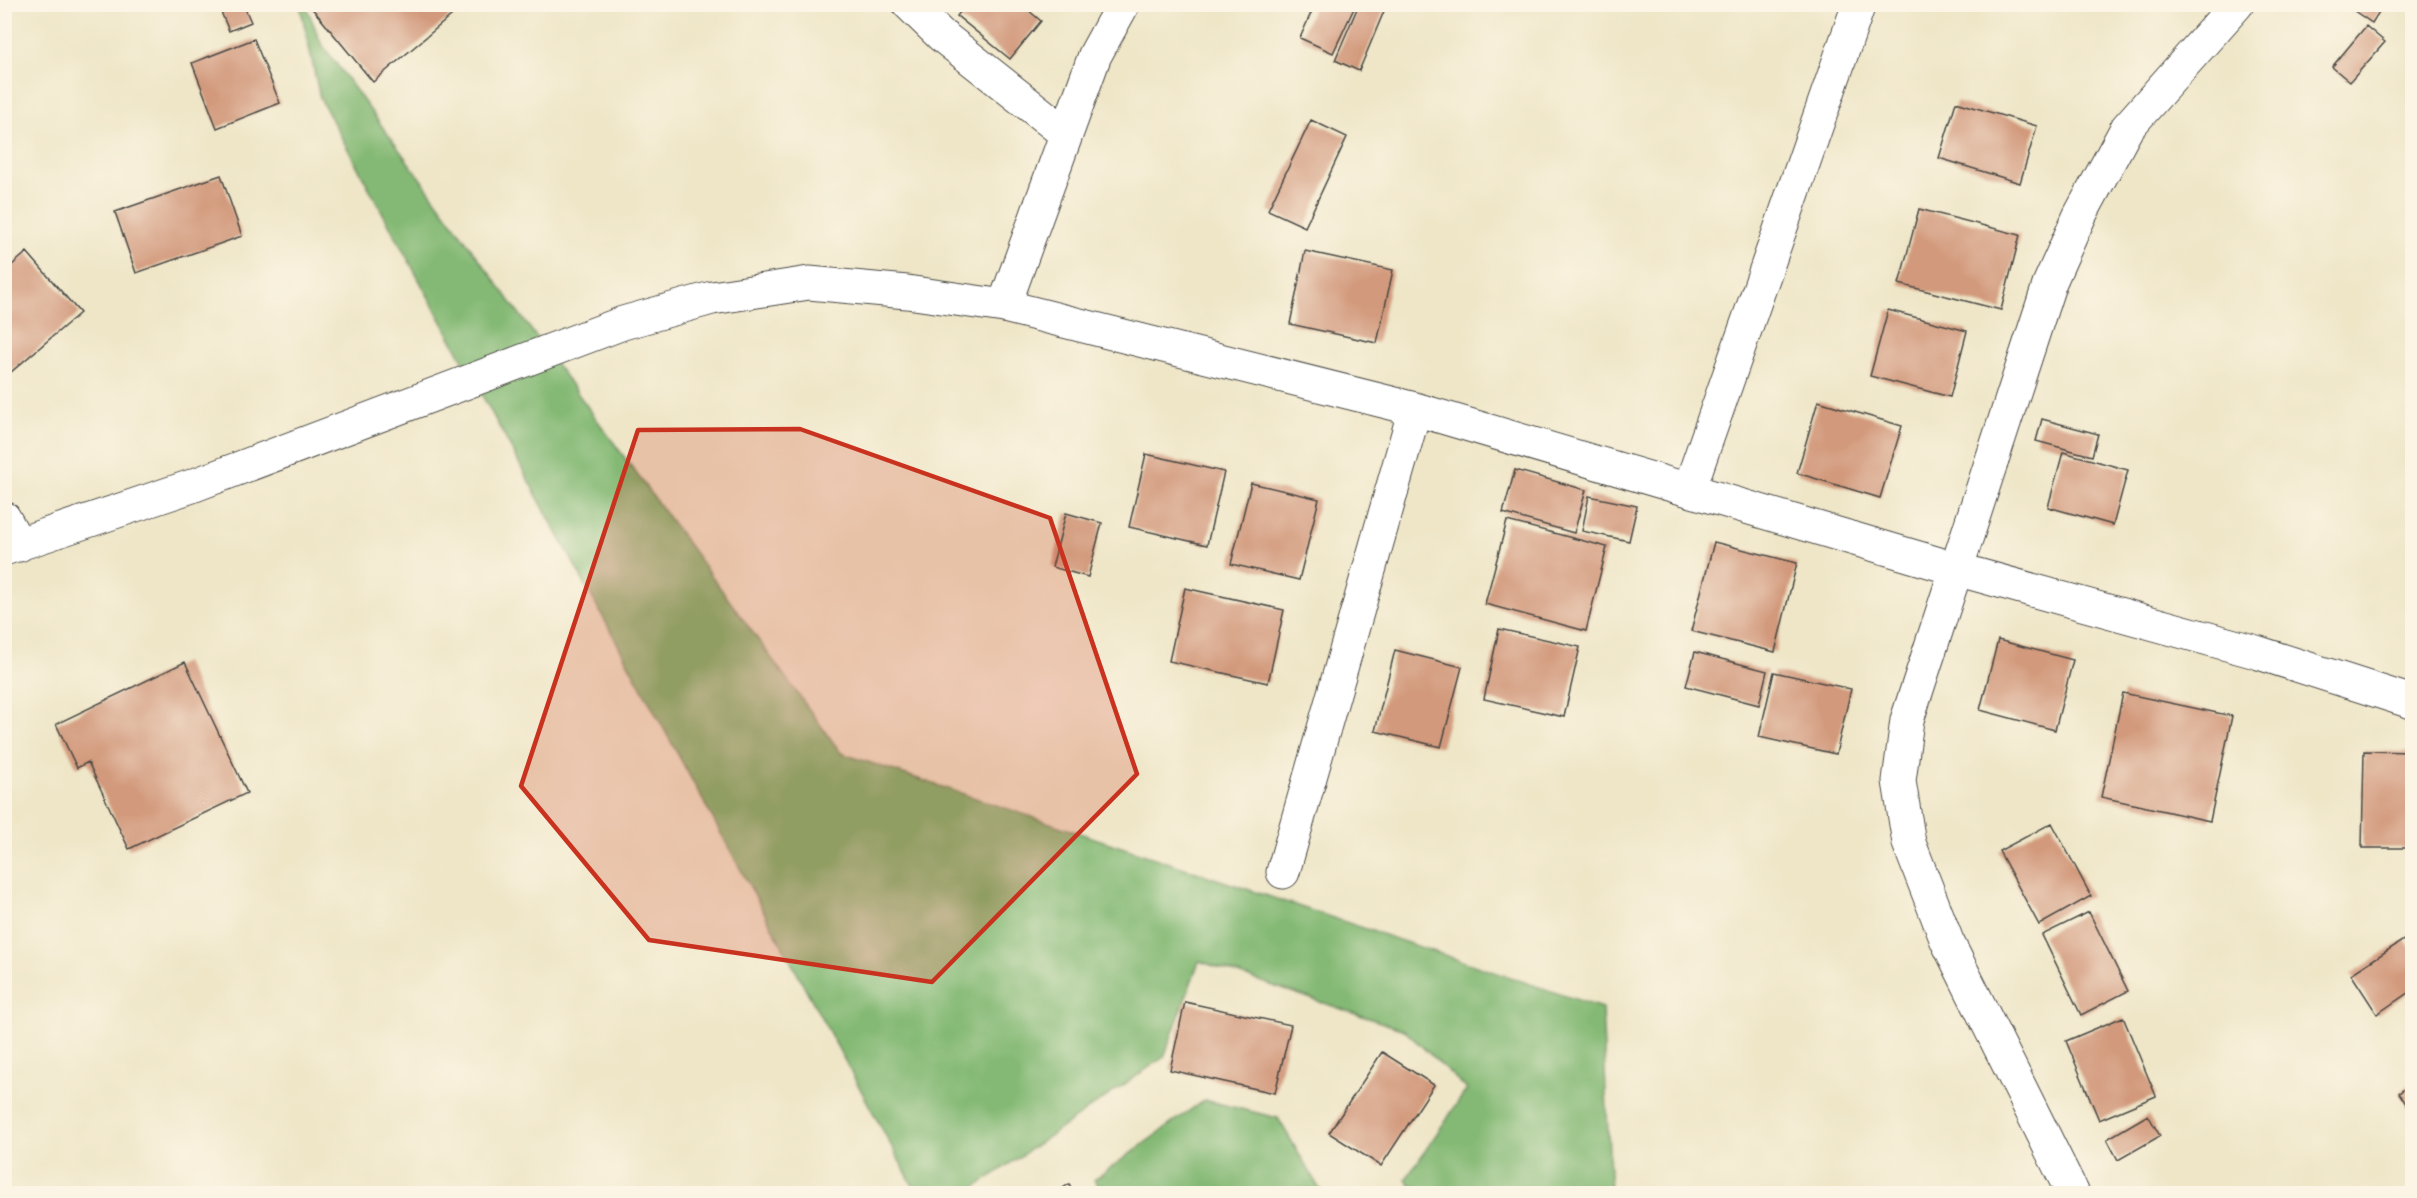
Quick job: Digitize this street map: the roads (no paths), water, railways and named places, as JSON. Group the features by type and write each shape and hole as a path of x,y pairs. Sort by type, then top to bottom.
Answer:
{"street":[{"path":"909,4 941,35 1065,134"},
{"path":"1004,306 1095,55 1123,4"},
{"path":"1689,489 1859,4"},
{"path":"2073,1194 1947,941 1909,843 1899,781 1907,720 2050,282 2080,215 2127,128 2237,4"},
{"path":"9,538 192,486 623,323 712,298 808,283 907,292 1004,306 1416,409 1956,569 2256,652 2412,702"},
{"path":"1283,872 1416,409"}]}
